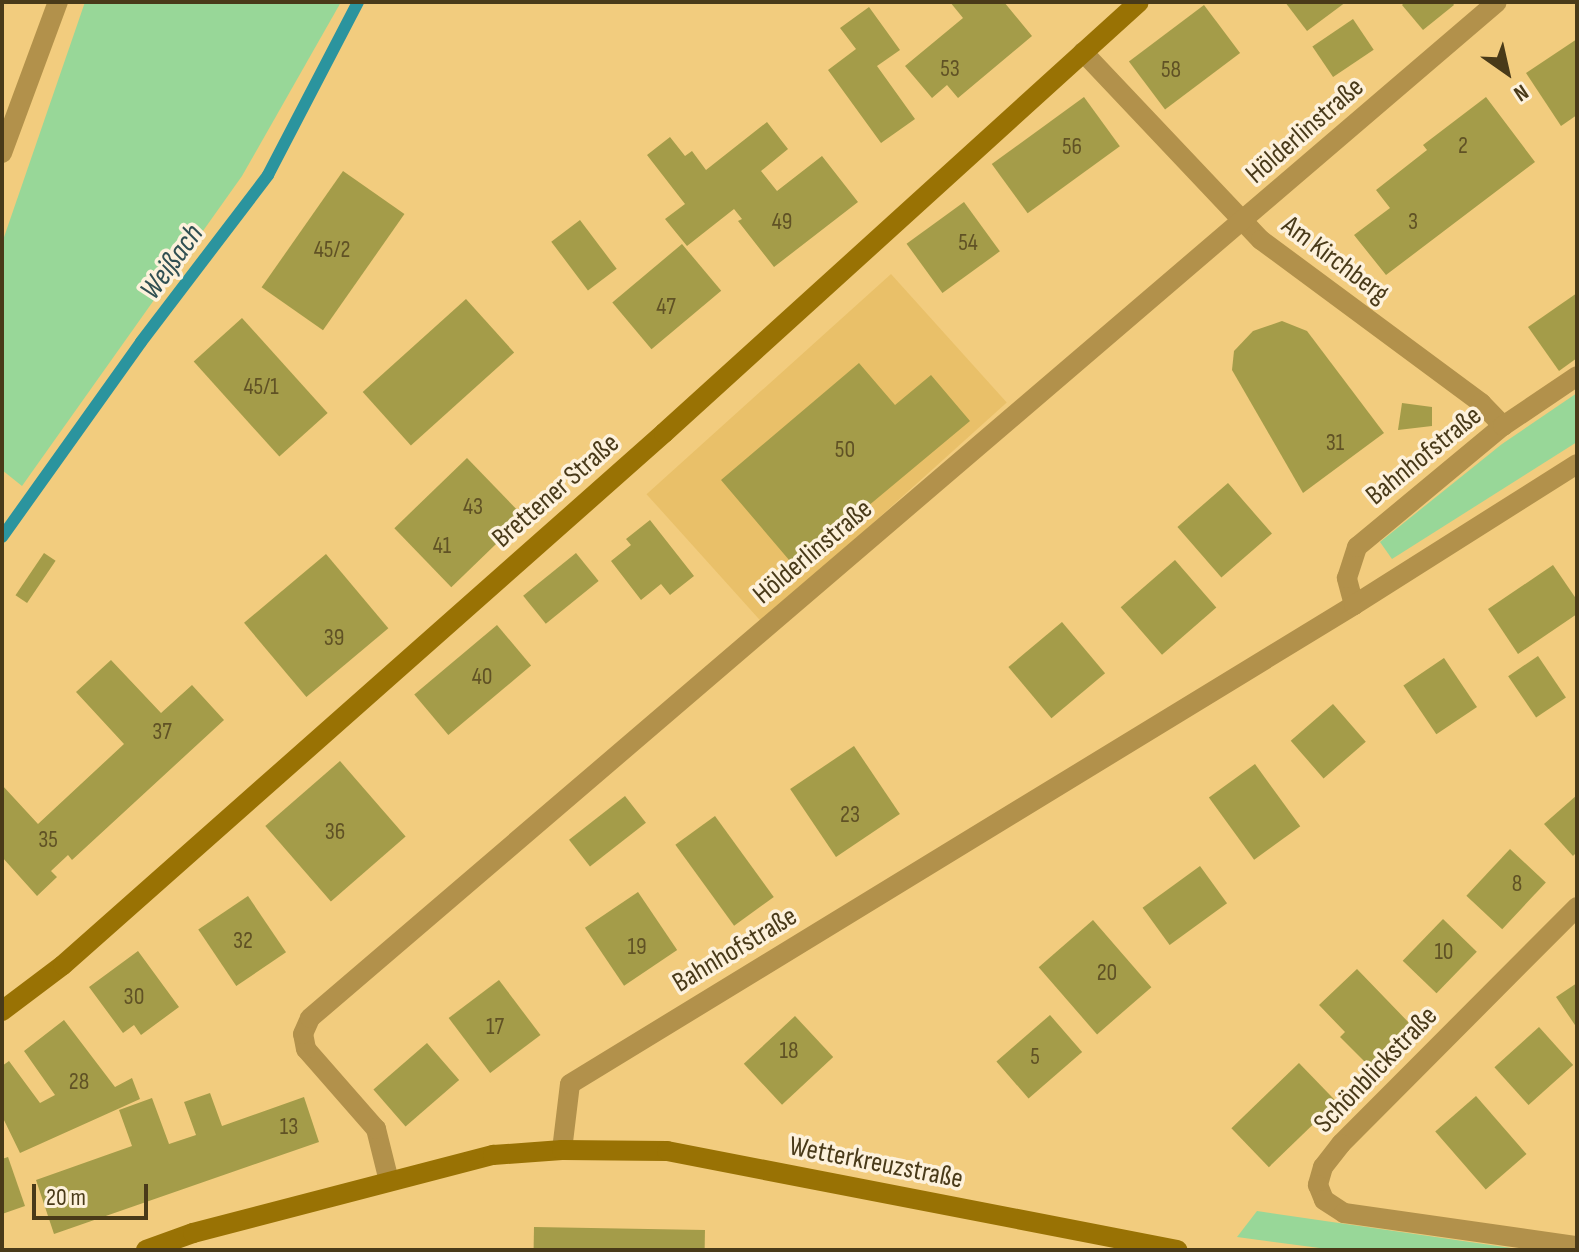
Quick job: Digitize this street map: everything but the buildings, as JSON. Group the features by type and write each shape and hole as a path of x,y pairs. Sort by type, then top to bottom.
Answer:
{"street":[{"path":"2,153 58,2"},
{"name":"Brettener Straße","path":"2,1011 63,965 664,433 1139,2"},
{"name":"Hölderlinstraße","path":"389,1181 376,1129 306,1049 303,1034 310,1018 1497,2"},
{"name":"Am Kirchberg","path":"1083,52 1242,223 1481,403 1503,426"},
{"name":"Bahnhofstraße","path":"1354,605 1347,578 1357,547 1503,426 1577,376"},
{"name":"Bahnhofstraße","path":"562,1150 570,1084 1354,605 1577,464"},
{"name":"Schönblickstraße","path":"1577,907 1341,1144 1323,1167 1318,1185 1324,1200 1344,1213 1577,1246"},
{"path":"146,1250 193,1233 493,1155 562,1150"},
{"name":"Wetterkreuzstraße","path":"562,1150 667,1151 1177,1250"}],"shaded area":[{"path":"891,274 1007,403 762,623 647,494"}],"green space":[{"path":"85,2 341,2 242,176 22,486 2,470 2,243"},
{"path":"1577,393 1577,442 1392,559 1380,542 1502,444"},
{"path":"1257,1211 1525,1250 1335,1250 1237,1237"}],"waterway":[{"name":"Weißach","path":"2,537 141,342 268,175 358,2"}]}
